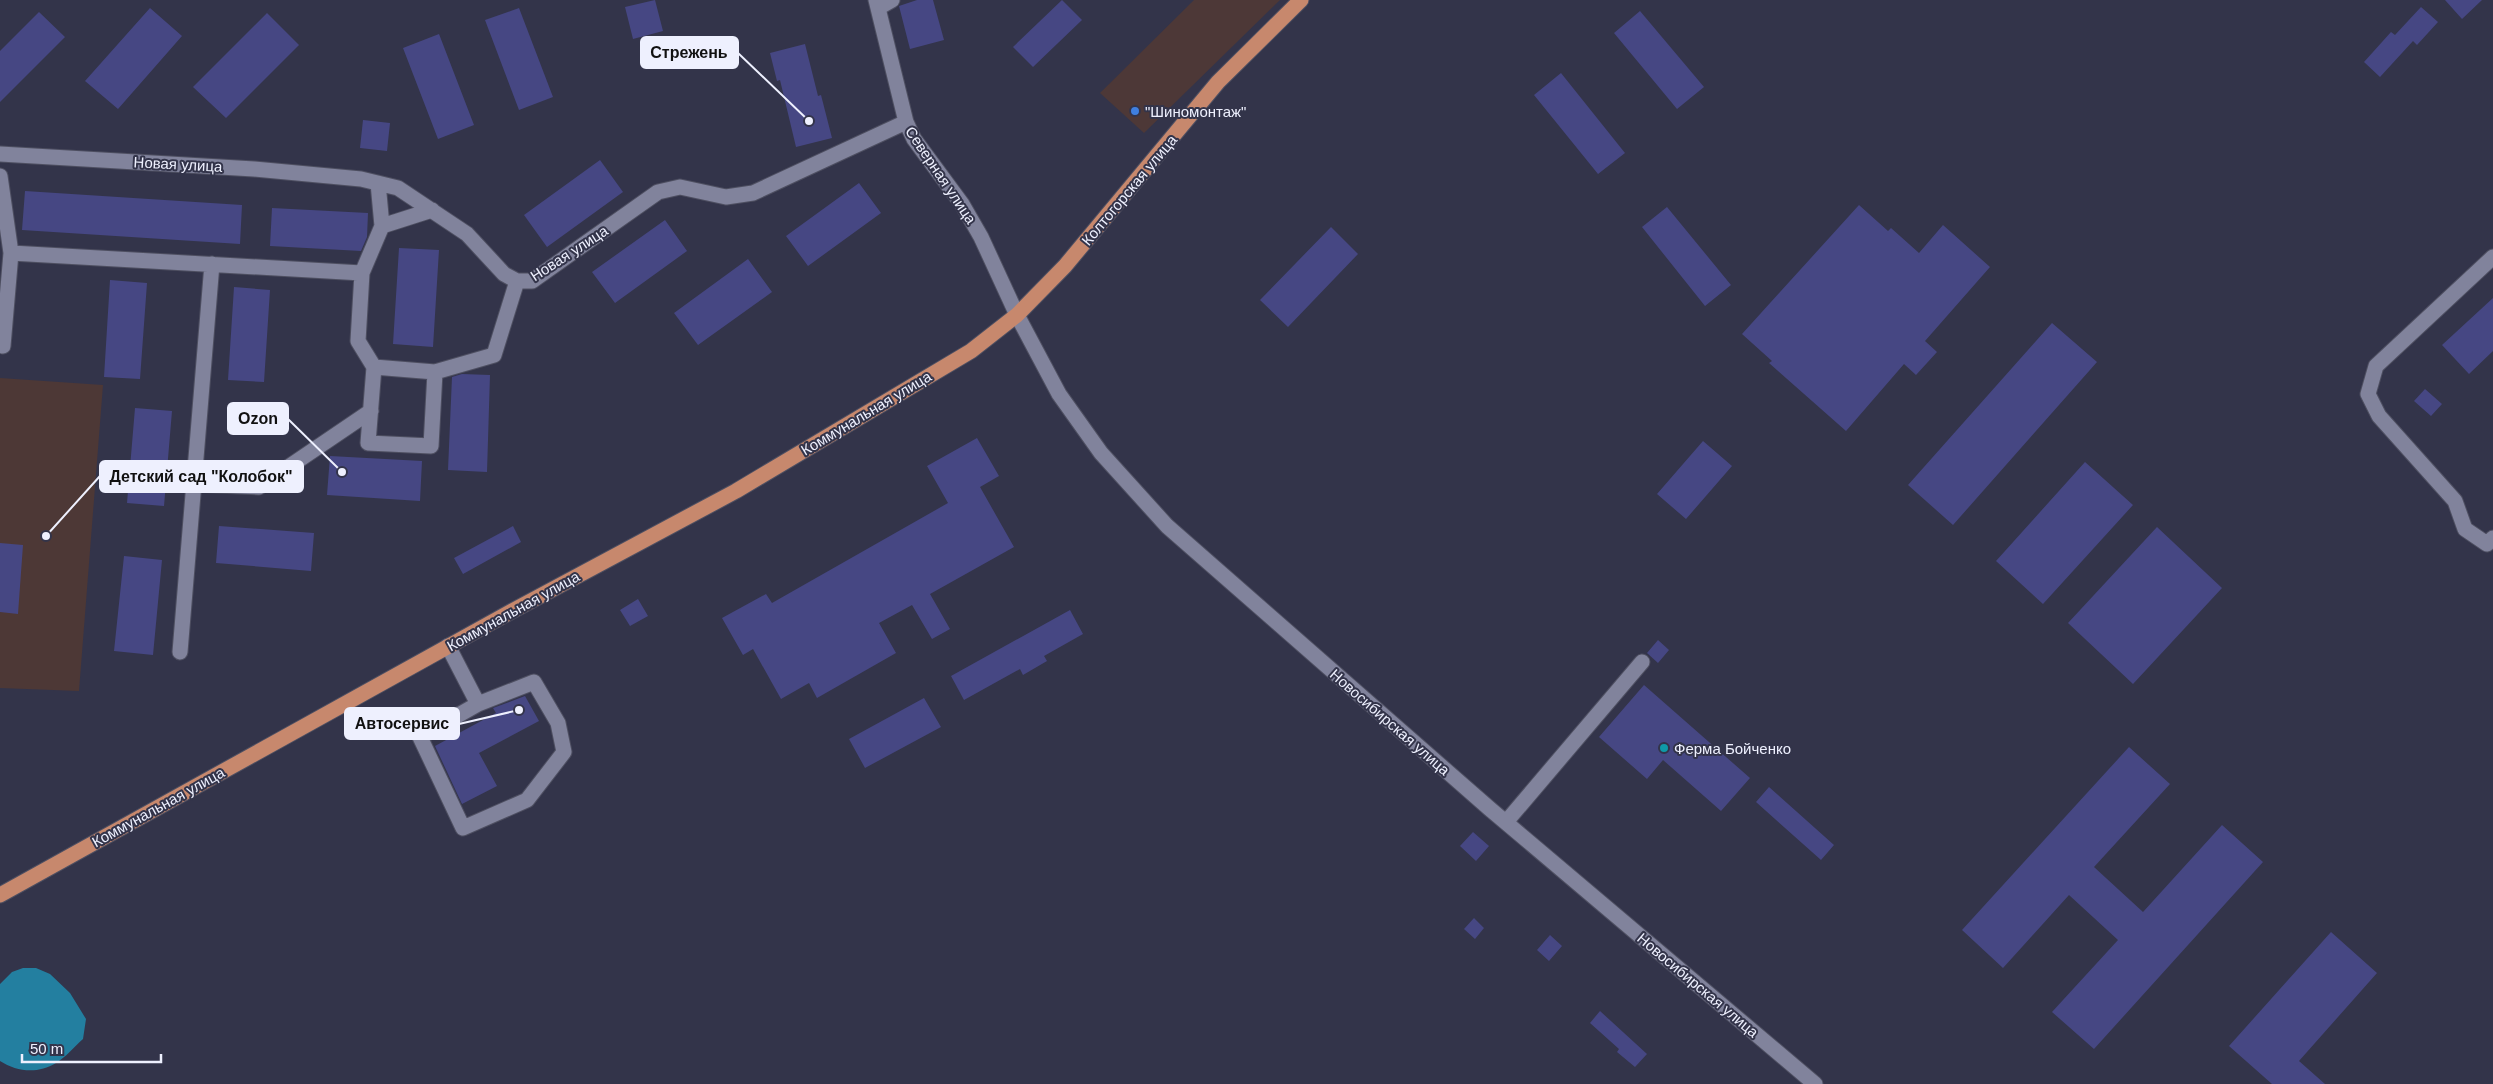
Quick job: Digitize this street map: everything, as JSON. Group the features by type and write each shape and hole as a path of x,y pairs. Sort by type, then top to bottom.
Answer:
{"main road":[{"name":"Колтогорская улица","path":"1017,315 1065,266 1218,82 1302,0"},
{"name":"Коммунальная улица","path":"0,895 448,646 736,491 971,350 1017,315"}],"street":[{"path":"877,4 892,0"},
{"name":"Северная улица","path":"877,4 906,122 914,139 967,212 981,237 1017,315"},
{"name":"Новая улица","path":"0,154 254,169 361,179 378,183 398,188 467,234 504,274 517,281 532,281 658,192 680,187 726,197 753,193 906,122"},
{"path":"0,176 11,252 3,346"},
{"path":"378,183 382,226 362,273 358,341 374,367 368,442 430,446 435,372"},
{"path":"382,226 432,210"},
{"path":"11,252 362,273"},
{"path":"2493,257 2376,366 2368,394 2380,416 2455,500 2465,529 2487,544 2493,538"},
{"path":"180,652 212,264"},
{"path":"374,367 435,372 494,355 517,281"},
{"name":"Новосибирская улица","path":"1017,315 1059,394 1090,438 1101,453 1167,526 1506,822 1815,1084"},
{"path":"194,484 259,487 371,411"},
{"path":"448,646 478,704"},
{"path":"1506,822 1642,662"},
{"path":"534,682 558,723 564,752 527,800 463,828 420,737 478,704 534,682"}],"shaded area":[{"path":"1194,0 1280,0 1144,133 1100,93"},
{"path":"0,378 103,385 79,691 0,688"}],"water":[{"path":"23,968 36,968 50,974 70,993 86,1019 83,1039 67,1055 49,1067 42,1069 13,1068 0,1061 0,984 12,972"}],"building":[{"path":"655,0 663,31 633,39 625,7"},
{"path":"917,0 933,0 944,40 910,49 899,6"},
{"path":"1062,0 1082,20 1033,67 1013,47"},
{"path":"2445,0 2482,0 2462,19"},
{"path":"2421,7 2438,22 2417,45 2413,41 2380,77 2364,62 2391,32 2395,35"},
{"path":"150,8 182,36 118,109 85,81"},
{"path":"519,8 553,97 519,110 485,20"},
{"path":"1640,11 1704,87 1677,109 1614,33"},
{"path":"39,12 65,37 0,102 0,51"},
{"path":"267,13 299,45 226,118 193,87"},
{"path":"439,34 474,125 438,139 403,48"},
{"path":"805,44 818,96 821,95 832,138 796,147 780,80 777,81 770,53"},
{"path":"1561,73 1625,153 1598,174 1534,95"},
{"path":"363,120 390,123 387,151 360,148"},
{"path":"600,160 623,192 547,247 524,215"},
{"path":"859,183 881,213 808,266 786,236"},
{"path":"25,191 242,205 240,244 22,230"},
{"path":"1859,205 1888,231 1891,228 1919,253 1943,225 1990,267 1925,341 1937,352 1916,375 1904,364 1846,431 1769,363 1772,361 1742,334"},
{"path":"1667,207 1731,285 1705,306 1642,227"},
{"path":"272,208 368,213 367,237 361,251 270,246"},
{"path":"665,220 687,251 615,303 592,272"},
{"path":"1331,227 1358,254 1288,327 1260,300"},
{"path":"399,248 439,250 433,347 393,344"},
{"path":"748,259 772,292 698,345 674,313"},
{"path":"110,280 147,283 140,379 104,377"},
{"path":"234,287 270,290 264,382 228,380"},
{"path":"2493,298 2493,351 2469,374 2442,345"},
{"path":"2052,323 2097,362 1953,525 1908,485"},
{"path":"462,374 490,375 487,472 448,470 452,377"},
{"path":"2425,389 2442,404 2431,416 2414,401"},
{"path":"135,408 172,411 164,506 127,503"},
{"path":"977,438 999,476 980,487 1014,547 930,594 950,629 932,639 912,605 879,623 896,653 817,698 809,683 781,699 753,649 743,655 722,618 766,594 772,603 948,503 927,466"},
{"path":"1703,441 1732,466 1686,519 1657,494"},
{"path":"330,456 422,461 420,501 327,495"},
{"path":"2085,462 2133,505 2043,604 1996,561"},
{"path":"219,526 314,533 311,571 216,563"},
{"path":"513,526 521,542 463,574 454,558"},
{"path":"2157,527 2222,588 2133,684 2068,623"},
{"path":"0,543 23,545 18,614 0,612"},
{"path":"124,556 162,560 153,655 114,651"},
{"path":"638,599 648,616 630,626 620,610"},
{"path":"1070,610 1083,634 1044,656 1047,661 1023,675 1020,669 964,700 951,676"},
{"path":"1658,640 1669,650 1658,663 1647,653"},
{"name":"Ферма Бойченко","path":"1644,685 1750,778 1721,811 1663,760 1647,779 1599,737"},
{"path":"525,696 539,721 479,753 497,786 462,804 435,746 496,713 493,708"},
{"path":"924,698 941,727 865,768 849,739"},
{"path":"2129,747 2170,784 2094,867 2143,912 2222,825 2263,862 2094,1049 2052,1012 2118,940 2069,895 2003,968 1962,930"},
{"path":"1769,787 1834,845 1821,860 1756,802"},
{"path":"1473,832 1489,846 1476,861 1460,846"},
{"path":"1474,918 1484,928 1475,939 1464,929"},
{"path":"2331,932 2377,973 2299,1061 2325,1084 2272,1084 2229,1046"},
{"path":"1550,935 1562,946 1549,961 1537,950"},
{"path":"1600,1011 1647,1054 1635,1067 1617,1052 1619,1049 1590,1023"}],"place":[{"name":"\"Шиномонтаж\"","path":"1135,111"},
{"name":"Стрежень","path":"809,121"},
{"name":"Ozon","path":"342,472"},
{"name":"Детский сад \"Колобок\"","path":"46,536"},
{"name":"Автосервис","path":"519,710"},
{"name":"Ферма Бойченко","path":"1664,748"}]}
